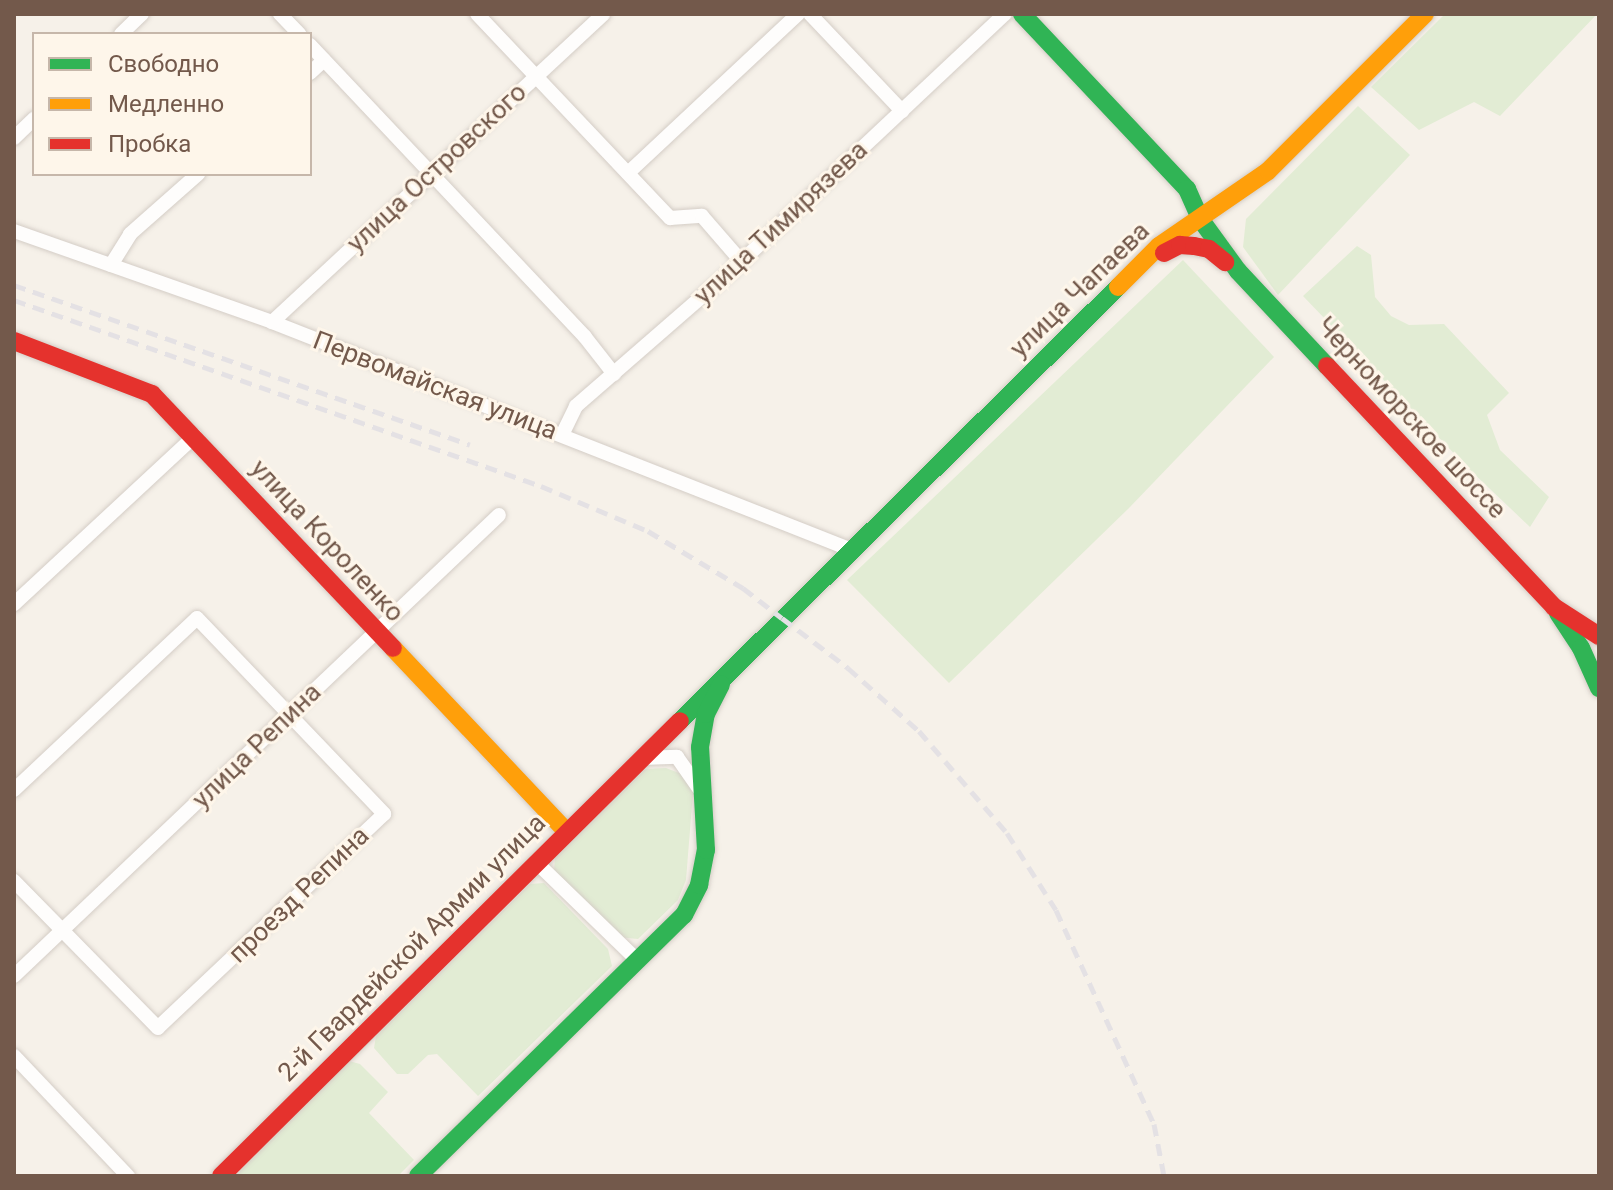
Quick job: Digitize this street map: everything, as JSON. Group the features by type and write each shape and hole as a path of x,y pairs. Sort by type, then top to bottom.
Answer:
{"main road":[{"name":"Черноморское шоссе","path":"1022,14 1187,189 1201,220 1238,271 1554,607 1599,636"},
{"name":"улица Чапаева","path":"731,668 1159,246 1268,171 1425,14"},
{"path":"1109,295 1180,245 1209,249 1238,271"},
{"name":"улица Короленко","path":"14,341 152,394 566,831"},
{"path":"1554,607 1581,648 1599,688"},
{"path":"418,1176 684,915 699,885 706,850 700,747 706,714 731,668"},
{"name":"2-й Гвардейской Армии улица","path":"221,1176 731,668"}],"street":[{"path":"123,32 142,14"},
{"path":"280,14 297,32"},
{"path":"477,14 670,218 702,216 741,261"},
{"name":"улица Островского","path":"272,322 603,14"},
{"path":"628,173 798,14"},
{"path":"810,14 902,111"},
{"name":"улица Тимирязева","path":"562,435 576,406 741,261 1005,14"},
{"path":"312,47 585,337 614,374"},
{"path":"312,71 324,60"},
{"path":"14,138 32,121"},
{"path":"111,265 130,234 196,176"},
{"name":"Первомайская улица","path":"14,231 272,322 852,550"},
{"path":"14,604 195,436"},
{"name":"улица Репина","path":"14,976 499,515"},
{"name":"проезд Репина","path":"14,790 197,618 384,814 158,1028 14,881"},
{"path":"641,758 677,757 690,771 703,795"},
{"path":"537,863 637,960"},
{"path":"14,1056 128,1176"}],"green space":[{"path":"1445,14 1597,14 1500,116 1474,102 1419,130 1371,87"},
{"path":"1358,106 1410,155 1278,295 1243,247 1246,219"},
{"path":"1357,246 1371,255 1375,297 1391,316 1409,325 1444,324 1509,393 1487,415 1500,450 1549,497 1530,527 1469,469 1303,296"},
{"path":"1183,260 1274,357 1129,508 949,683 847,580"},
{"path":"666,768 684,775 693,792 686,880 678,900 638,939 618,937 554,872 555,856 645,769"},
{"path":"544,883 608,949 612,966 478,1096 437,1054 428,1055 408,1074 397,1074 374,1048 376,1036 530,884"},
{"path":"349,1061 360,1064 388,1092 369,1113 414,1160 398,1176 235,1176"}],"railway":[{"path":"14,285 470,445"},
{"path":"14,300 541,486 648,531 743,588 848,668 919,731 1007,833 1056,910 1154,1124 1164,1176"}],"traffic: fast":[{"path":"1022,14 1187,189 1201,220 1238,271 1327,366"},
{"path":"680,721 1118,287"},
{"path":"1558,613 1581,648 1599,688"},
{"path":"418,1176 684,915 699,885 706,850 700,747 706,714 721,685"}],"traffic: slow":[{"path":"1118,287 1159,246 1268,171 1425,14"},
{"path":"393,648 566,831"}],"traffic: jam":[{"path":"1164,253 1180,245 1194,246 1209,249 1225,262"},
{"path":"14,341 152,394 393,648"},
{"path":"1327,366 1554,607 1599,636"},
{"path":"221,1176 680,721"}]}
